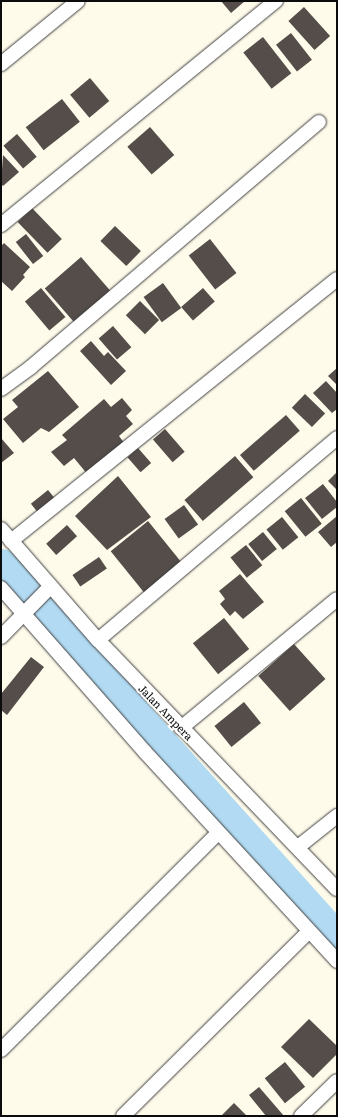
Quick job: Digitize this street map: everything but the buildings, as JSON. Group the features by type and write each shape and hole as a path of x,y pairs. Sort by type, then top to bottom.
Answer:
{"street":[{"path":"1,64 78,1"},
{"path":"1,225 276,1"},
{"path":"1,389 31,366 319,122"},
{"path":"11,541 337,278"},
{"path":"98,640 337,438"},
{"name":"Jalan Ampera","path":"1,529 46,591 98,640 181,728 298,846 337,889"},
{"path":"1,588 25,610 218,833 337,961"},
{"path":"1,637 25,610 46,591"},
{"path":"181,728 337,599"},
{"path":"298,846 337,816"},
{"path":"1,1050 218,833"},
{"path":"123,1116 309,931"},
{"path":"302,1116 337,1081"}],"waterway":[{"path":"1,565 337,939"}]}
